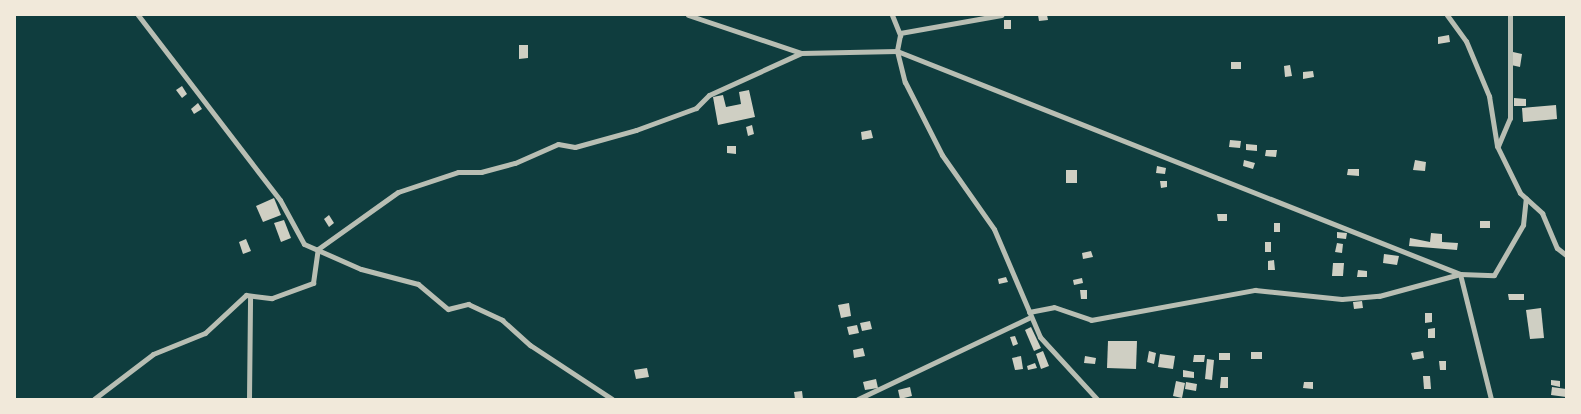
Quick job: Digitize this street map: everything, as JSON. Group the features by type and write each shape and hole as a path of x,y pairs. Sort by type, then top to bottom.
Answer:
{"street":[{"path":"138,15 280,200 304,244 361,268 418,284 448,308 468,304 502,320 530,345 612,399"},
{"path":"688,15 801,53 897,51 1460,274"},
{"path":"892,15 900,33 897,51 905,82 942,155 994,230 1040,337 1097,399"},
{"path":"900,33 1001,15"},
{"path":"1447,15 1466,41 1489,96 1497,146 1526,198 1542,212 1557,248 1566,255"},
{"path":"1497,146 1510,118 1510,15"},
{"path":"94,399 153,354 205,333 232,306 250,297 272,298 313,283 318,249 398,192 450,174 515,163 558,144 575,147 636,130 696,108 710,95 801,53"},
{"path":"858,399 1030,315 1054,307 1091,320 1255,290 1342,299 1369,296 1460,274 1494,276 1524,225 1526,198"},
{"path":"1460,274 1491,399"},
{"path":"248,399 250,297"}],"building":[{"path":"1038,15 1047,15 1048,20 1039,21"},
{"path":"1004,20 1011,20 1011,29 1004,29"},
{"path":"1449,35 1450,42 1438,44 1438,37"},
{"path":"519,45 528,45 528,58 519,59"},
{"path":"1513,52 1522,54 1520,67 1511,65"},
{"path":"1231,62 1241,62 1241,69 1231,69"},
{"path":"1290,65 1292,76 1285,77 1284,66"},
{"path":"1313,71 1314,77 1303,79 1303,72"},
{"path":"182,86 187,94 182,98 176,90"},
{"path":"749,90 755,117 718,125 713,97 723,95 726,107 741,104 739,92"},
{"path":"1514,98 1526,99 1526,106 1514,106"},
{"path":"198,103 202,109 194,114 191,109"},
{"path":"1556,105 1557,119 1523,122 1522,108"},
{"path":"752,125 754,134 748,136 746,127"},
{"path":"871,130 873,138 862,140 861,132"},
{"path":"1230,140 1241,141 1240,148 1229,147"},
{"path":"1246,144 1257,145 1257,151 1246,150"},
{"path":"727,146 736,146 736,154 727,153"},
{"path":"1266,150 1277,150 1276,157 1265,156"},
{"path":"1244,160 1255,163 1253,169 1243,166"},
{"path":"1415,160 1426,162 1425,171 1413,170"},
{"path":"1157,166 1166,168 1165,174 1156,173"},
{"path":"1348,169 1359,169 1359,176 1347,175"},
{"path":"1066,170 1077,170 1077,183 1066,183"},
{"path":"1160,181 1167,181 1167,187 1161,188"},
{"path":"274,198 281,215 263,222 256,206"},
{"path":"1217,214 1227,214 1227,221 1218,221"},
{"path":"329,215 334,223 329,227 324,219"},
{"path":"284,220 291,238 281,242 274,223"},
{"path":"1480,221 1490,221 1490,228 1480,228"},
{"path":"1274,223 1280,223 1280,232 1274,232"},
{"path":"1337,232 1347,233 1346,239 1337,238"},
{"path":"1431,233 1442,234 1442,242 1458,243 1457,250 1409,246 1410,238 1430,242"},
{"path":"246,239 251,251 243,254 239,242"},
{"path":"1265,242 1271,242 1271,252 1265,252"},
{"path":"1337,243 1343,244 1342,253 1335,252"},
{"path":"1091,251 1093,257 1083,259 1082,253"},
{"path":"1384,254 1399,256 1397,265 1383,263"},
{"path":"1274,260 1275,270 1268,270 1268,261"},
{"path":"1333,263 1344,263 1343,276 1332,276"},
{"path":"1358,270 1367,271 1367,277 1357,277"},
{"path":"1006,277 1008,282 999,284 998,279"},
{"path":"1082,278 1083,283 1074,285 1073,280"},
{"path":"1080,290 1087,290 1087,299 1081,299"},
{"path":"1508,294 1524,294 1524,300 1509,300"},
{"path":"1362,301 1363,308 1354,309 1353,302"},
{"path":"849,303 851,316 841,318 838,305"},
{"path":"1541,308 1544,338 1530,339 1526,310"},
{"path":"1425,313 1432,313 1432,322 1425,323"},
{"path":"870,321 872,329 862,331 860,323"},
{"path":"857,325 859,333 849,335 847,327"},
{"path":"1031,327 1041,348 1034,351 1025,330"},
{"path":"1435,328 1435,338 1428,338 1428,329"},
{"path":"1015,336 1018,344 1013,346 1010,337"},
{"path":"1108,341 1137,341 1136,369 1107,368"},
{"path":"863,348 865,356 854,358 853,350"},
{"path":"1043,351 1049,366 1041,369 1036,354"},
{"path":"1149,351 1156,353 1154,364 1147,362"},
{"path":"1423,351 1424,358 1413,360 1411,353"},
{"path":"1251,352 1262,352 1262,359 1251,359"},
{"path":"1219,353 1230,353 1230,360 1219,360"},
{"path":"1160,354 1175,356 1173,369 1158,367"},
{"path":"1194,355 1205,355 1204,362 1193,362"},
{"path":"1021,356 1023,369 1015,370 1012,358"},
{"path":"1085,356 1096,358 1095,364 1084,363"},
{"path":"1207,359 1214,360 1212,380 1205,379"},
{"path":"1439,361 1446,361 1446,370 1440,370"},
{"path":"1035,363 1037,368 1028,370 1027,366"},
{"path":"647,368 649,377 636,379 634,370"},
{"path":"1183,370 1194,372 1194,378 1183,377"},
{"path":"1423,376 1430,376 1431,389 1424,389"},
{"path":"1221,377 1228,377 1228,388 1220,388"},
{"path":"876,379 878,388 865,390 863,382"},
{"path":"1551,380 1560,381 1560,387 1551,385"},
{"path":"1176,381 1185,383 1182,398 1173,396"},
{"path":"1186,382 1197,384 1196,391 1185,389"},
{"path":"1304,382 1313,382 1313,389 1303,388"},
{"path":"910,387 912,396 900,399 898,390"},
{"path":"1552,387 1566,389 1566,397 1551,395"},
{"path":"802,391 803,399 795,399 794,392"}]}
